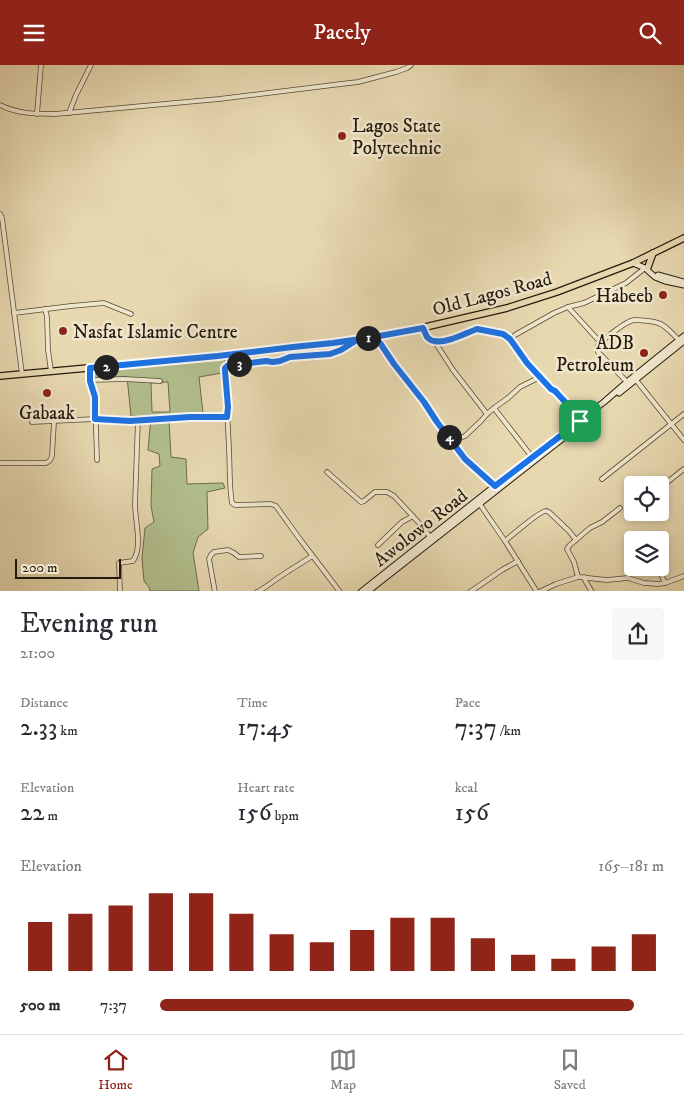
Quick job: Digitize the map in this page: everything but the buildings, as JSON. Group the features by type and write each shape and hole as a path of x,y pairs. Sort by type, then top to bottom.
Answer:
{"main road":[{"name":"Old Lagos Road","path":"0,376 218,356 357,340 423,328 507,308 557,291 633,263 684,238"},
{"path":"646,267 653,253"},
{"path":"641,259 646,267"},
{"path":"633,263 646,267 658,275 684,284"},
{"name":"Awolowo Road","path":"367,591 636,380 682,339"},
{"name":"Awolowo Road","path":"361,591 479,502 495,486 682,339"}],"street":[{"path":"37,115 41,65"},
{"path":"69,113 91,65"},
{"path":"0,105 18,112 37,115 69,113 251,95 358,82 396,72 411,65"},
{"path":"0,214 22,374"},
{"path":"0,256 6,255"},
{"path":"515,335 554,313 584,303 626,283 646,267"},
{"path":"14,313 106,303 131,315"},
{"path":"568,307 600,342"},
{"path":"45,309 51,371"},
{"path":"627,382 598,352 596,347 600,342 634,320 658,323 682,339"},
{"path":"423,328 427,337 435,342 453,370 487,414"},
{"path":"435,342 451,339 477,329 503,334 510,339 527,363 567,404 580,421"},
{"path":"374,337 465,459 495,486"},
{"path":"340,591 276,506 271,504 236,505 232,503 225,368 227,366 261,361 280,361 290,357 330,354 341,350 357,340"},
{"path":"90,368 90,381 95,397 97,460"},
{"path":"452,441 465,436 494,407 520,387 540,377"},
{"path":"90,381 125,379 160,381"},
{"path":"636,380 684,440"},
{"path":"494,407 532,457"},
{"path":"602,479 684,414"},
{"path":"32,422 95,419 130,421 138,419 227,417"},
{"path":"120,591 120,563 132,561 136,555 138,531 134,504 138,419"},
{"path":"0,463 49,462 52,459 54,422"},
{"path":"669,481 684,469"},
{"path":"328,472 358,501 364,501 375,492 387,492 394,496 430,538"},
{"path":"479,502 538,591 578,577 607,580 628,578 644,583 658,584 684,576"},
{"path":"578,577 574,562 567,549 590,528 602,522 620,508"},
{"path":"505,541 544,511 550,513 576,540"},
{"path":"378,545 402,522 413,516"},
{"path":"215,591 211,555 228,550 239,557 261,557"},
{"path":"258,591 312,556"},
{"path":"470,591 518,561"},
{"path":"662,576 665,583"},
{"path":"584,577 592,591"}],"green space":[{"path":"225,359 222,373 199,377 203,413 169,420 171,457 186,459 187,484 223,483 225,488 207,492 208,529 198,537 193,553 199,591 150,591 144,581 142,558 145,528 154,522 151,506 152,469 160,466 159,454 148,450 151,417 131,416 127,377 91,378 85,371","holes":["168,382 170,412 152,412 151,383"]}],"place":[{"name":"Lagos State Polytechnic","path":"342,136"},
{"name":"Habeeb","path":"663,295"},
{"name":"Nasfat Islamic Centre","path":"63,331"},
{"name":"ADB Petroleum","path":"644,353"},
{"name":"Gabaak","path":"47,393"}],"route":[{"path":"423,328 424,334 435,342 482,329 503,334 510,339 527,363 567,404 580,421 495,486 465,459 374,337 357,340 341,350 330,354 290,357 273,362 266,361 227,366 225,371 227,417 138,419 130,421 95,419 95,397 90,381 90,368 333,343 423,328"}]}
